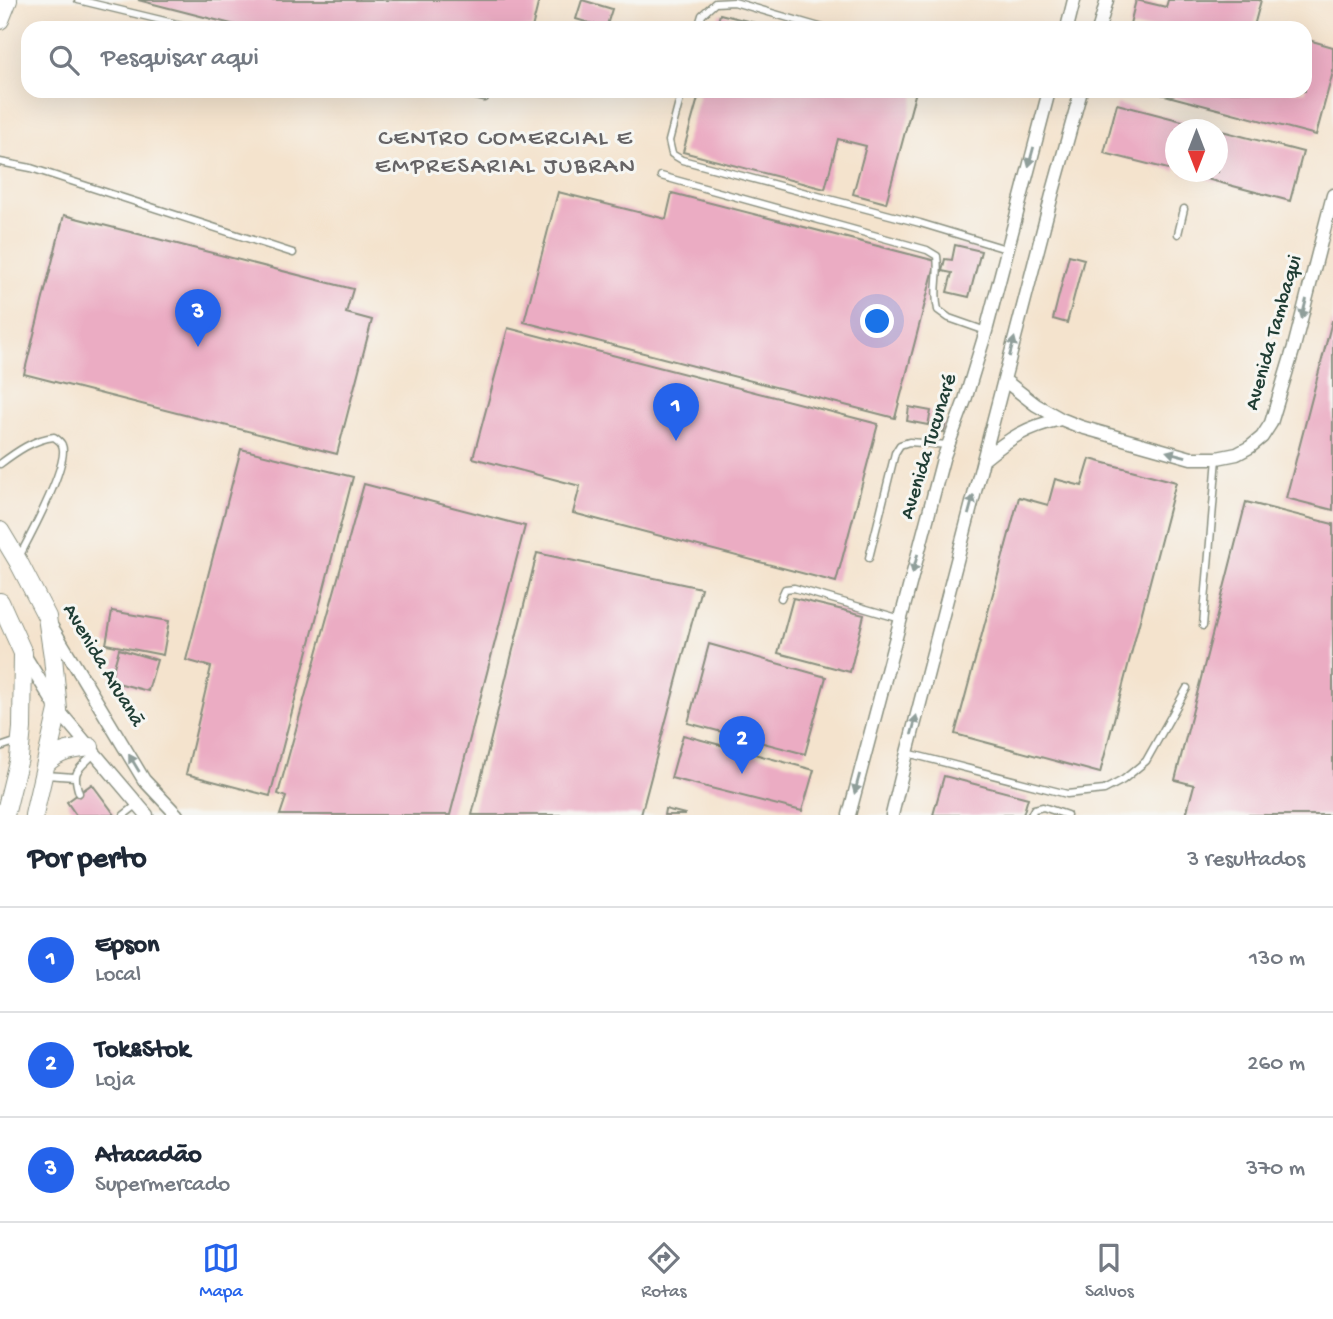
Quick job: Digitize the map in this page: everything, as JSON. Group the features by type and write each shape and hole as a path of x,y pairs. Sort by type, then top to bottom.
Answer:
{"main road":[{"path":"0,20 8,0"},
{"name":"Avenida Aruanã","path":"0,531 47,617"},
{"path":"0,602 23,653 21,740 5,815"},
{"path":"34,815 58,710 47,617"},
{"path":"45,769 52,757 66,751 92,750"}],"street":[{"path":"1069,21 1074,0"},
{"path":"1101,21 1107,0"},
{"name":"Avenida Tucunaré","path":"849,815 948,445 986,331 1047,98"},
{"path":"892,815 1052,195 1080,98"},
{"name":"Avenida Tambaqui","path":"1004,380 1036,405 1081,428 1191,458 1217,458 1237,454 1250,447 1262,437 1271,423 1294,347 1333,195"},
{"path":"983,460 1033,426 1061,419"},
{"name":"Avenida Aruanã","path":"47,617 144,779 177,815"},
{"path":"23,653 58,710 147,815"}],"lane":[{"path":"78,0 165,21"},
{"path":"700,21 702,15 715,3 734,2 799,21"},
{"path":"680,98 669,141 672,154 682,160 920,223 1006,249"},
{"path":"0,162 31,168 293,253"},
{"path":"661,176 927,250 937,257 939,270 934,297 938,310 948,318 986,331"},
{"path":"1178,234 1184,209"},
{"path":"0,464 17,451 43,438 54,437 62,444 64,454 52,489 18,561"},
{"path":"869,558 895,453 900,445 909,442 948,445"},
{"path":"1203,626 1217,458"},
{"path":"781,598 785,589 794,588 901,619"},
{"path":"907,753 1067,794 1104,790 1123,780 1146,761 1187,688"},
{"path":"0,747 21,740"},
{"path":"79,793 74,777 92,750"},
{"path":"45,769 74,777"},
{"path":"124,815 138,804"},
{"path":"1031,815 1034,809 1044,807 1067,815"}],"building":[{"path":"138,0 539,0 534,21 220,21"},
{"path":"582,0 612,9 608,21 576,19"},
{"path":"1136,0 1166,7 1168,0 1261,0 1255,21 1131,21"},
{"path":"720,14 747,21 718,21"},
{"path":"1312,41 1333,47 1333,72 1316,135 1176,98 1312,98"},
{"path":"698,98 914,98 886,203 853,194 866,146 838,139 825,189 683,152"},
{"path":"1117,104 1175,119 1165,119 1165,168 1104,153"},
{"path":"1228,133 1303,152 1290,201 1218,182 1228,182"},
{"path":"558,192 666,219 672,193 936,261 895,418 524,322"},
{"path":"64,215 353,289 346,313 372,320 337,454 24,374"},
{"path":"955,245 981,251 969,297 947,292 952,273 942,271 945,259 952,260"},
{"path":"1069,255 1084,259 1067,323 1053,319"},
{"path":"1333,321 1333,510 1286,498"},
{"path":"508,328 878,424 836,582 573,513 580,486 473,458"},
{"path":"909,407 931,411 928,425 907,421"},
{"path":"934,420 946,423 944,432 932,430"},
{"path":"241,449 353,477 270,796 186,774 211,667 186,660"},
{"path":"1090,459 1176,482 1100,773 955,734 1019,497 1048,505 1055,479 1082,486"},
{"path":"364,484 525,526 450,815 280,815 286,797 278,794"},
{"path":"1246,502 1333,524 1333,815 1186,815 1194,785 1175,780"},
{"path":"537,553 701,588 641,815 472,815"},
{"path":"793,598 864,615 850,672 778,653"},
{"path":"112,611 169,621 163,655 106,644"},
{"path":"709,644 826,677 805,754 688,723"},
{"path":"119,649 157,660 148,691 110,681"},
{"path":"683,735 814,770 802,811 671,778"},
{"path":"944,776 1028,798 1023,815 933,815"},
{"path":"92,784 115,815 76,815 67,802"},
{"path":"665,809 685,814 685,815 664,815"}],"place":[{"name":"Atacadão","path":"198,347"},
{"name":"Epson","path":"676,441"},
{"name":"Tok&Stok","path":"742,774"}],"district":[{"name":"CENTRO COMERCIAL E EMPRESARIAL JUBRAN","path":"506,153"}]}
